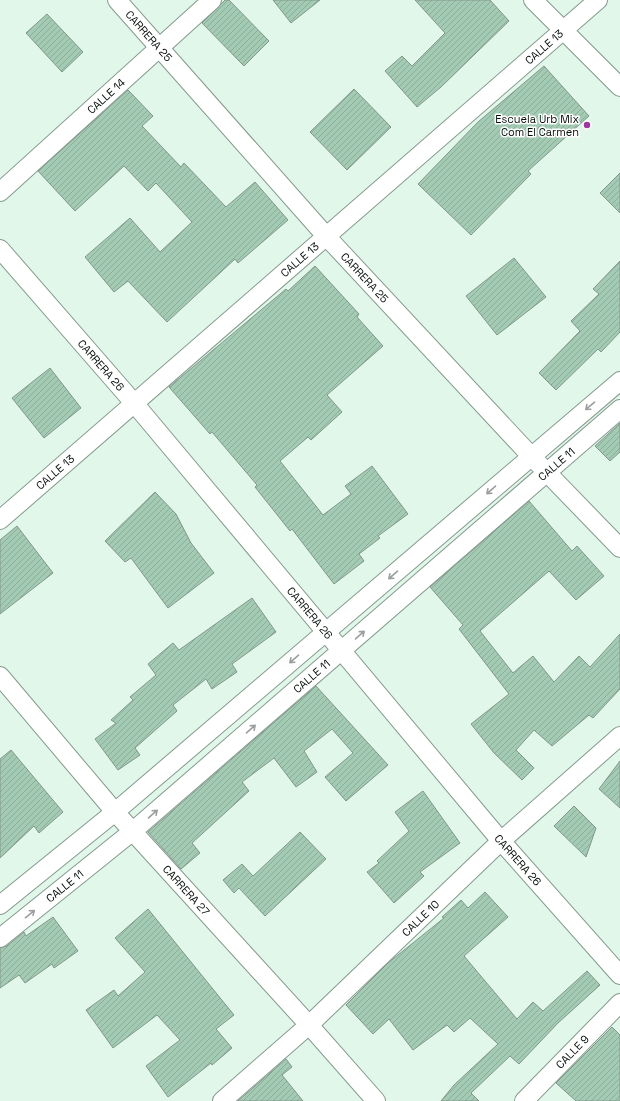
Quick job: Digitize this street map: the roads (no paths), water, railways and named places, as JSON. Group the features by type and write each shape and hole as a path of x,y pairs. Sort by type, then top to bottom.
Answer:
{"street":[{"name":"CARRERA 25","path":"117,0 326,236 531,456 548,471 620,548"},
{"name":"CALLE 14","path":"0,192 212,0"},
{"path":"533,0 620,87"},
{"name":"CALLE 13","path":"0,520 598,0"},
{"name":"CARRERA 26","path":"0,249 134,403 324,633 341,651 501,841 620,975"},
{"name":"CALLE 11","path":"0,906 115,812 620,381"},
{"name":"CALLE 11","path":"0,938 133,831 620,409"},
{"name":"CARRERA 27","path":"0,676 115,812 309,1025 376,1101"},
{"name":"CALLE 10","path":"222,1101 309,1025 501,841 620,736"},
{"name":"CALLE 9","path":"524,1101 620,1003"}],"place":[{"name":"Escuela Urb Mix Com El Carmen","path":"587,125"}]}
